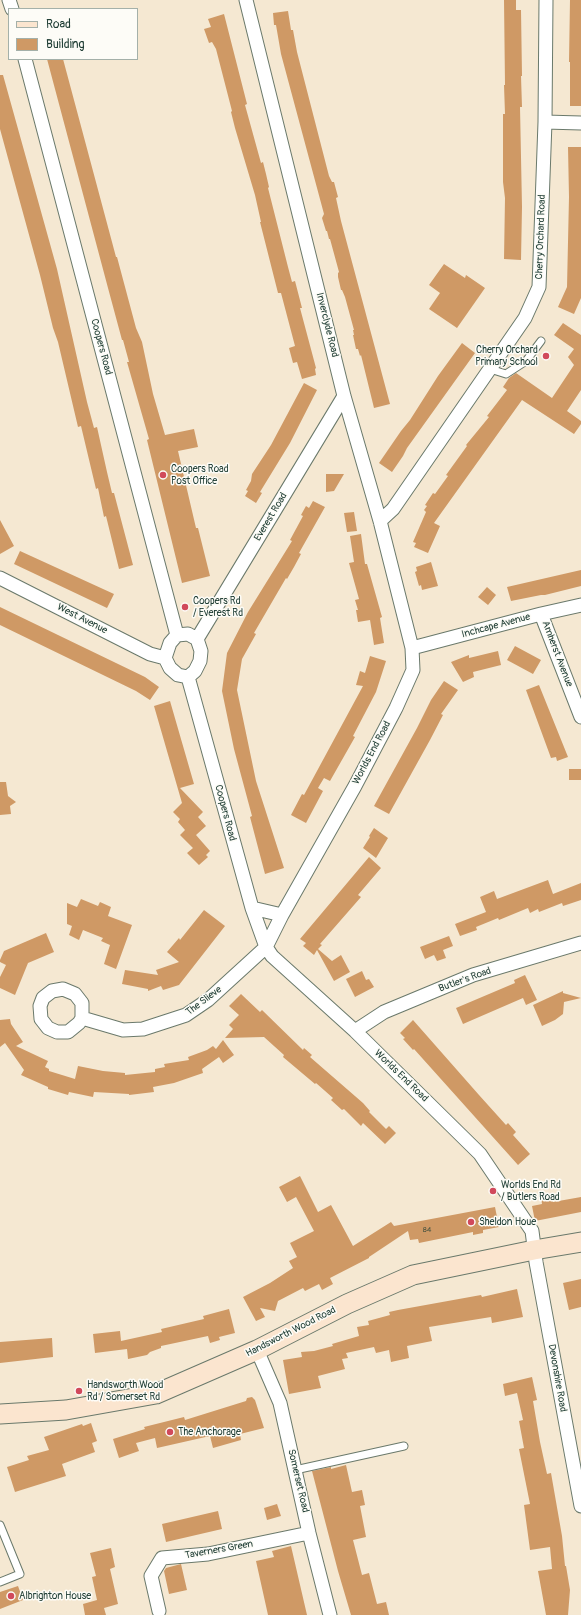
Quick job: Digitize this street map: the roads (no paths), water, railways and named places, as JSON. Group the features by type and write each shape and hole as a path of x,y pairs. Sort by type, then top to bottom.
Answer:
{"main road":[{"name":"Handsworth Wood Road","path":"0,1414 66,1410 156,1394 257,1350 347,1304 413,1275 534,1250 581,1242"}],"street":[{"name":"Inverclyde Road","path":"246,0 344,396 380,521 412,648"},
{"name":"Cherry Orchard Road","path":"380,521 393,509 528,314 539,287 545,122 546,0"},
{"name":"Coopers Road","path":"25,60 178,635"},
{"path":"545,122 581,123"},
{"name":"Everest Road","path":"197,639 344,396"},
{"name":"West Avenue","path":"0,578 150,654 166,658"},
{"name":"Inchcape Avenue","path":"412,648 581,605"},
{"name":"Amherst Avenue","path":"541,614 581,717"},
{"path":"188,634 197,639 201,651 200,661 195,671 188,677 178,674 170,668 166,658 170,643 178,635 188,634"},
{"name":"Worlds End Road","path":"412,648 412,670 406,687 355,786 282,915 266,947 272,956 355,1031 480,1154 532,1231 534,1250"},
{"name":"Coopers Road","path":"188,677 252,908 266,947"},
{"path":"252,908 282,915"},
{"name":"Butler's Road","path":"355,1031 384,1012 473,975 581,943"},
{"name":"The Slieve","path":"82,1018 123,1030 144,1029 186,1015 208,1000 266,947"},
{"name":"Devonshire Road","path":"534,1250 581,1506"},
{"name":"Somerset Road","path":"257,1350 280,1403 309,1532 330,1615"},
{"name":"Taverners Green","path":"159,1611 151,1576 162,1558 208,1554 309,1532"}],"lane":[{"path":"490,369 506,374 526,361 541,341"},
{"path":"295,1470 404,1446"},
{"path":"0,1525 20,1574 0,1582"}],"place":[{"name":"Cherry Orchard Primary School","path":"546,356"},
{"name":"Coopers Road Post Office","path":"163,475"},
{"name":"Coopers Rd / Everest Rd","path":"185,607"},
{"name":"Worlds End Rd / Butlers Road","path":"493,1191"},
{"name":"Sheldon Houe","path":"471,1222"},
{"name":"Handsworth Wood Rd / Somerset Rd","path":"79,1391"},
{"name":"The Anchorage","path":"170,1432"},
{"name":"Albrighton House","path":"11,1596"}]}
